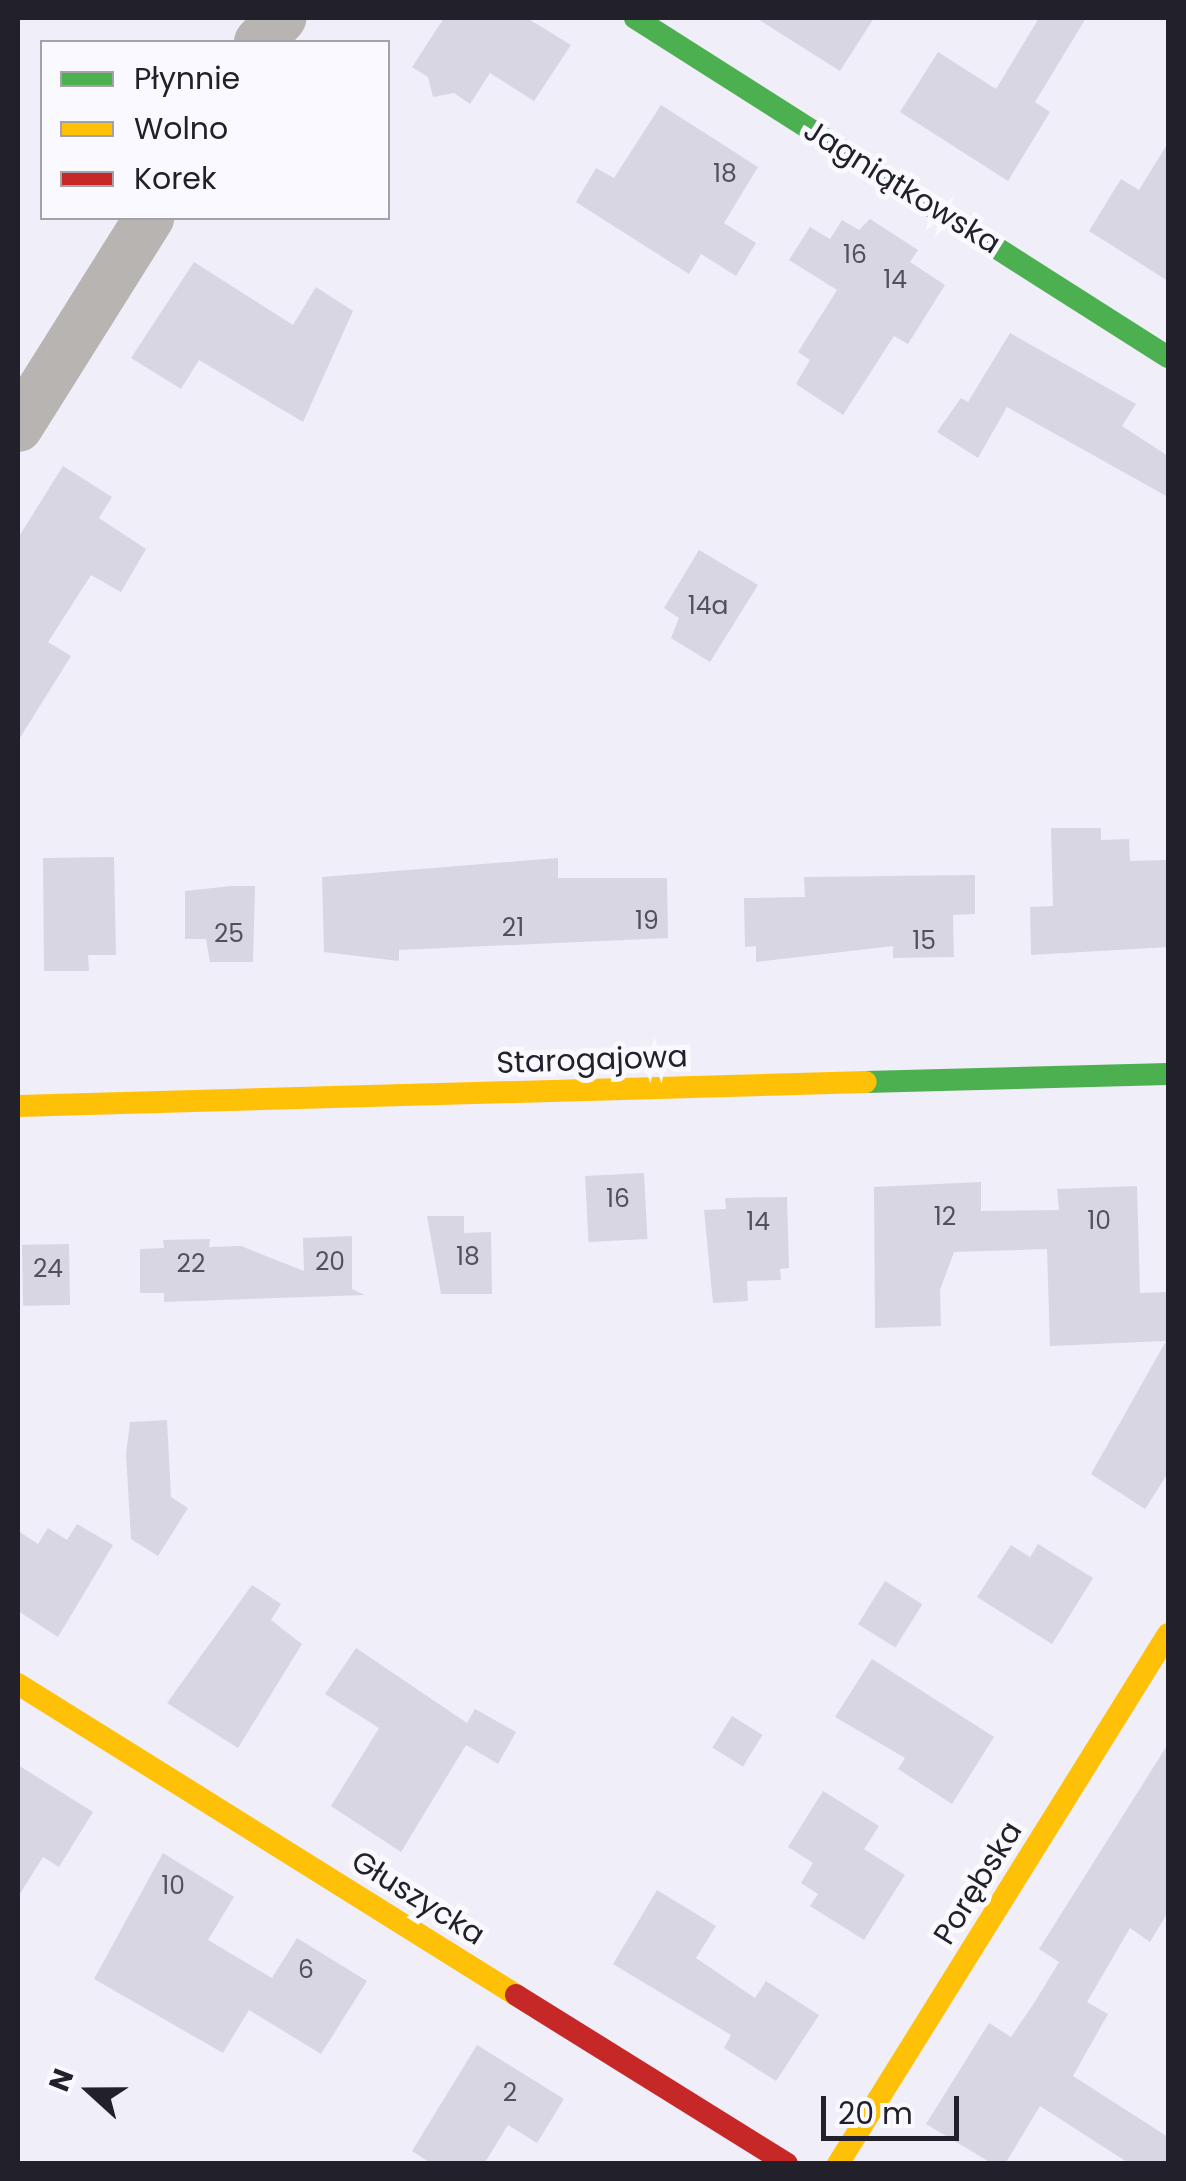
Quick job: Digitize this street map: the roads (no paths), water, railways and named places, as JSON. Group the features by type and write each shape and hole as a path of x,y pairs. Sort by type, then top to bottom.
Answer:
{"street":[{"name":"Jagniątkowska","path":"634,18 1168,357"},
{"path":"18,427 148,220"},
{"name":"Starogajowa","path":"18,1106 1168,1074"},
{"name":"Porębska","path":"838,2164 1168,1634"},
{"name":"Głuszycka","path":"18,1684 787,2164"}]}
